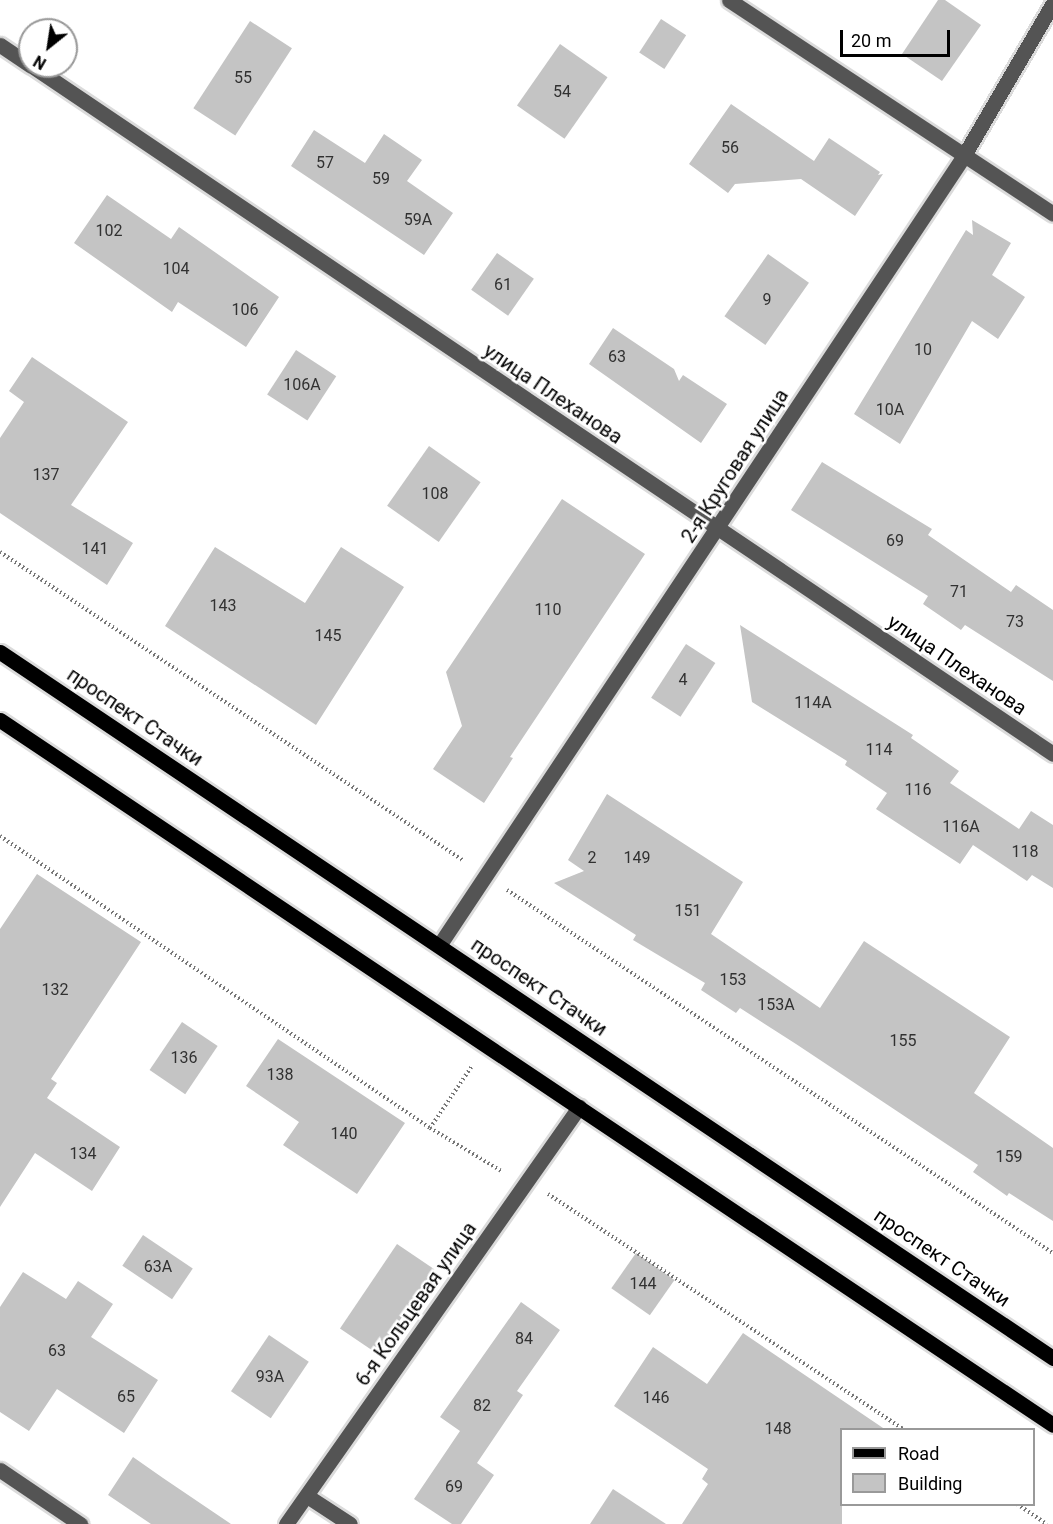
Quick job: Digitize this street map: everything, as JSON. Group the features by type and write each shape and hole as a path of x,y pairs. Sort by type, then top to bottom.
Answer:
{"main road":[{"name":"проспект Стачки","path":"0,652 440,944 1053,1358"},
{"path":"0,720 1053,1425"}],"street":[{"path":"729,0 963,157 1053,214"},
{"name":"2-я Круговая улица","path":"440,944 718,531 963,157 1053,3"},
{"name":"улица Плеханова","path":"0,45 18,57"},
{"name":"улица Плеханова","path":"50,78 718,531 1053,754"},
{"name":"6-я Кольцевая улица","path":"286,1524 579,1107"},
{"path":"0,1470 80,1524"},
{"path":"307,1496 350,1524"}],"path":[{"path":"0,552 1053,1253"},
{"path":"0,836 430,1128 486,1164 563,1201 902,1428"},
{"path":"1020,1506 1047,1524"}],"building":[{"path":"938,0 945,0 981,25 942,81 902,54"},
{"path":"661,19 686,35 664,69 639,53"},
{"path":"250,21 292,48 235,135 193,108"},
{"path":"560,44 608,77 564,139 517,105"},
{"path":"731,104 814,161 829,138 880,172 878,175 883,174 855,216 801,179 735,184 728,193 689,164"},
{"path":"314,130 365,163 384,134 422,160 407,181 453,213 424,255 291,166"},
{"path":"107,195 171,239 179,227 279,297 246,347 178,302 172,312 74,243"},
{"path":"972,220 1011,243 992,275 1025,297 998,339 972,321 900,444 854,414 966,230 973,235"},
{"path":"497,253 534,279 508,316 471,290"},
{"path":"768,254 809,283 765,345 724,316"},
{"path":"613,328 674,369 679,381 683,375 727,404 701,443 589,364"},
{"path":"296,350 336,376 307,421 267,394"},
{"path":"32,357 128,422 71,505 133,543 107,585 0,513 0,438 24,402 9,391"},
{"path":"429,446 481,482 439,542 387,506"},
{"path":"822,462 932,529 928,535 1011,592 1016,585 1053,610 1053,681 965,625 961,630 923,604 928,596 791,510"},
{"path":"562,499 645,554 510,757 513,758 484,803 433,769 462,726 446,672"},
{"path":"215,547 305,603 341,547 404,587 316,725 165,626"},
{"path":"740,625 913,735 911,738 959,771 950,783 1019,829 1031,811 1053,825 1053,888 1032,875 1027,881 973,845 960,864 876,809 887,793 845,765 847,761 752,702"},
{"path":"686,644 715,663 680,717 651,698"},
{"path":"607,794 743,882 711,934 820,1008 864,941 1010,1037 974,1093 1053,1148 1053,1221 1009,1193 1007,1196 973,1172 978,1165 796,1044 740,1008 736,1013 701,990 705,983 633,940 636,935 554,883 584,871 568,860"},
{"path":"37,874 141,942 51,1079 57,1083 47,1098 120,1147 92,1191 35,1153 0,1207 0,929"},
{"path":"182,1022 218,1046 185,1094 150,1070"},
{"path":"278,1039 405,1123 357,1194 283,1145 299,1122 246,1086"},
{"path":"143,1235 193,1269 172,1299 122,1266"},
{"path":"397,1244 434,1269 377,1354 340,1329"},
{"path":"636,1253 675,1280 650,1315 611,1288"},
{"path":"23,1272 66,1299 78,1281 113,1304 91,1337 158,1380 124,1433 57,1389 29,1431 0,1412 0,1307"},
{"path":"521,1302 560,1330 517,1391 523,1395 477,1463 494,1475 461,1524 452,1524 414,1499 460,1431 440,1417"},
{"path":"743,1333 883,1428 840,1428 842,1524 682,1524 708,1484 702,1479 708,1469 614,1406 653,1347 707,1384"},
{"path":"269,1335 309,1362 271,1418 231,1391"},
{"path":"133,1457 231,1524 151,1524 108,1495"},
{"path":"613,1489 666,1524 590,1524"}]}
